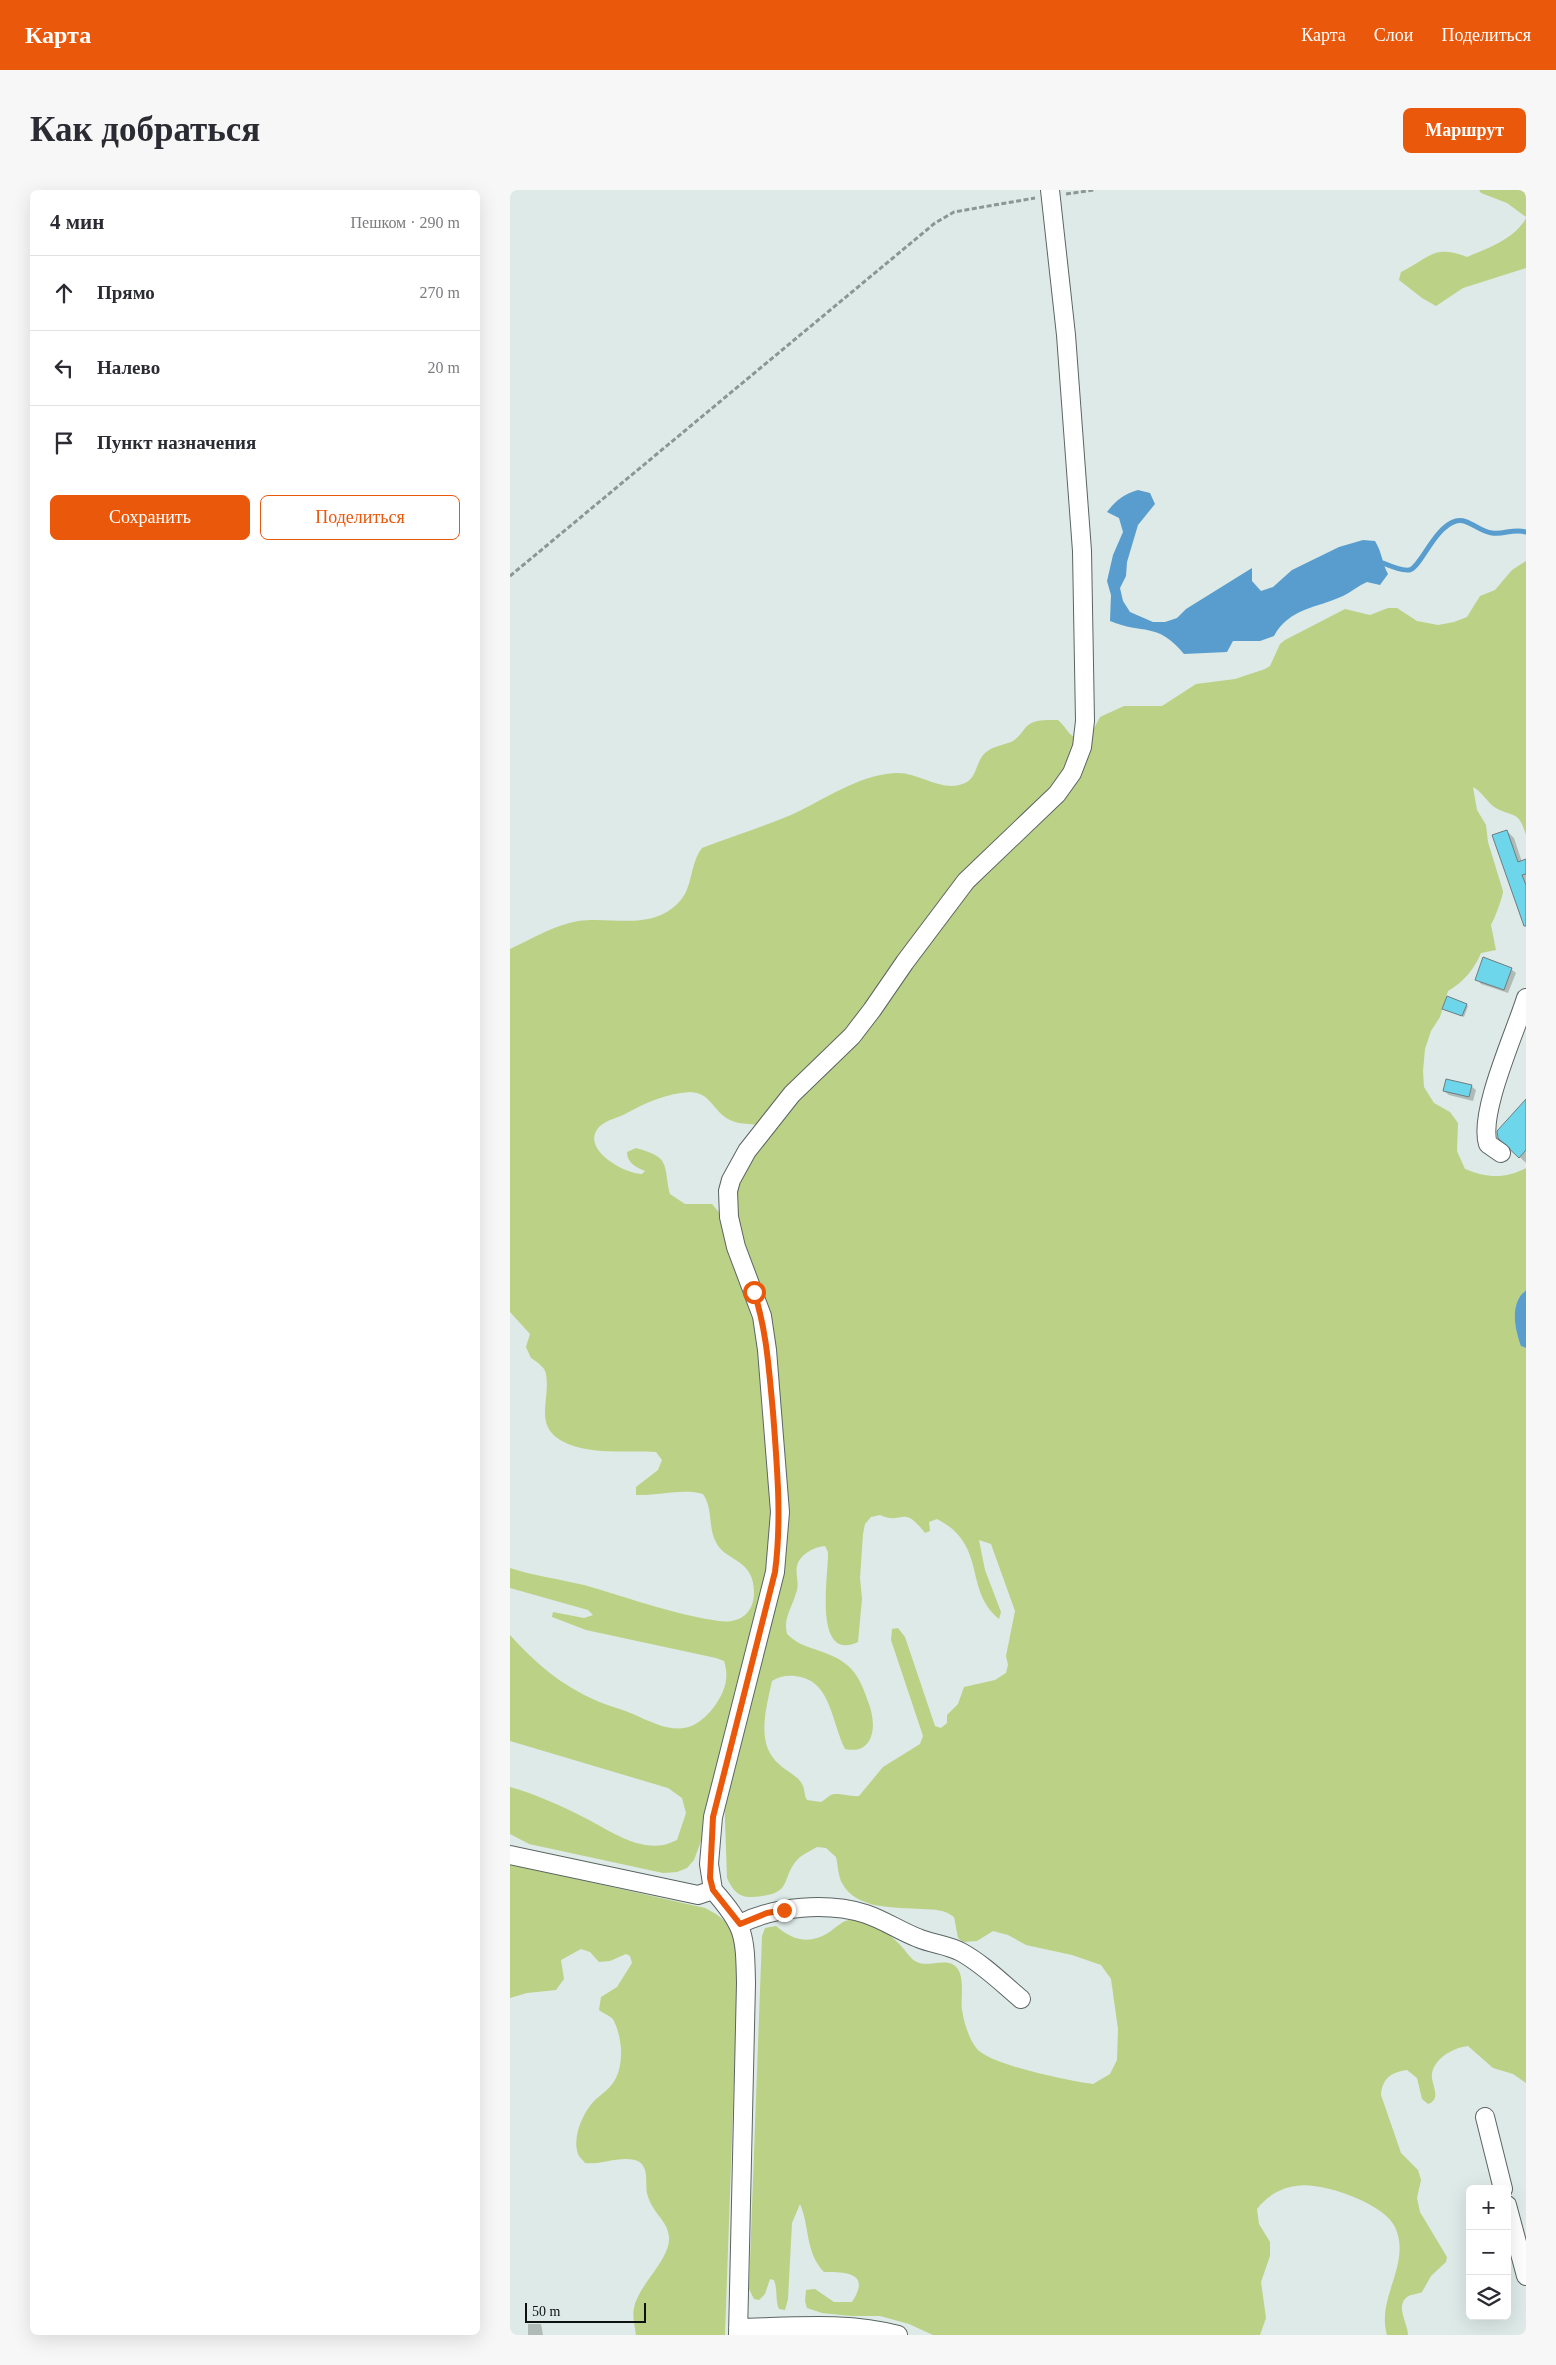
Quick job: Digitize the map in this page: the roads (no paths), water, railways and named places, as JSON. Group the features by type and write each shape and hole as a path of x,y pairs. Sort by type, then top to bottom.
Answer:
{"street":[{"path":"898,2335 882,2331 852,2328 738,2332 746,1983 745,1940 740,1924 713,1890 709,1864 713,1817 775,1572 780,1512 767,1350 762,1316 736,1247 729,1217 728,1191 731,1180 747,1151 792,1094 852,1036 966,881 1057,794 1072,772 1082,748 1085,721 1082,551 1066,335 1050,193"},
{"path":"1501,1153 1488,1144 1486,1127 1497,1080 1526,998"},
{"path":"510,1855 698,1895 713,1890"},
{"path":"740,1924 767,1913 784,1910 821,1908 864,1914 919,1939 961,1952 975,1961 1021,1999"},
{"path":"1485,2117 1502,2185"},
{"path":"1511,2220 1526,2276"}],"water":[{"path":"1138,490 1150,493 1155,504 1138,525 1127,562 1126,576 1120,588 1123,601 1130,612 1153,622 1165,622 1177,618 1186,609 1252,568 1252,581 1261,591 1273,587 1292,570 1339,547 1363,540 1375,541 1388,574 1380,585 1367,582 1343,596 1296,614 1280,627 1274,636 1260,641 1233,641 1227,652 1184,654 1166,637 1149,630 1110,621 1111,595 1107,581 1113,555 1123,532 1119,518 1107,512 1121,498"},
{"path":"1526,1290 1526,1348 1521,1346 1515,1325 1515,1309 1517,1302"}],"waterway":[{"path":"1383,563 1403,570 1413,568 1441,531 1456,521 1465,521 1492,533 1526,532"}]}
